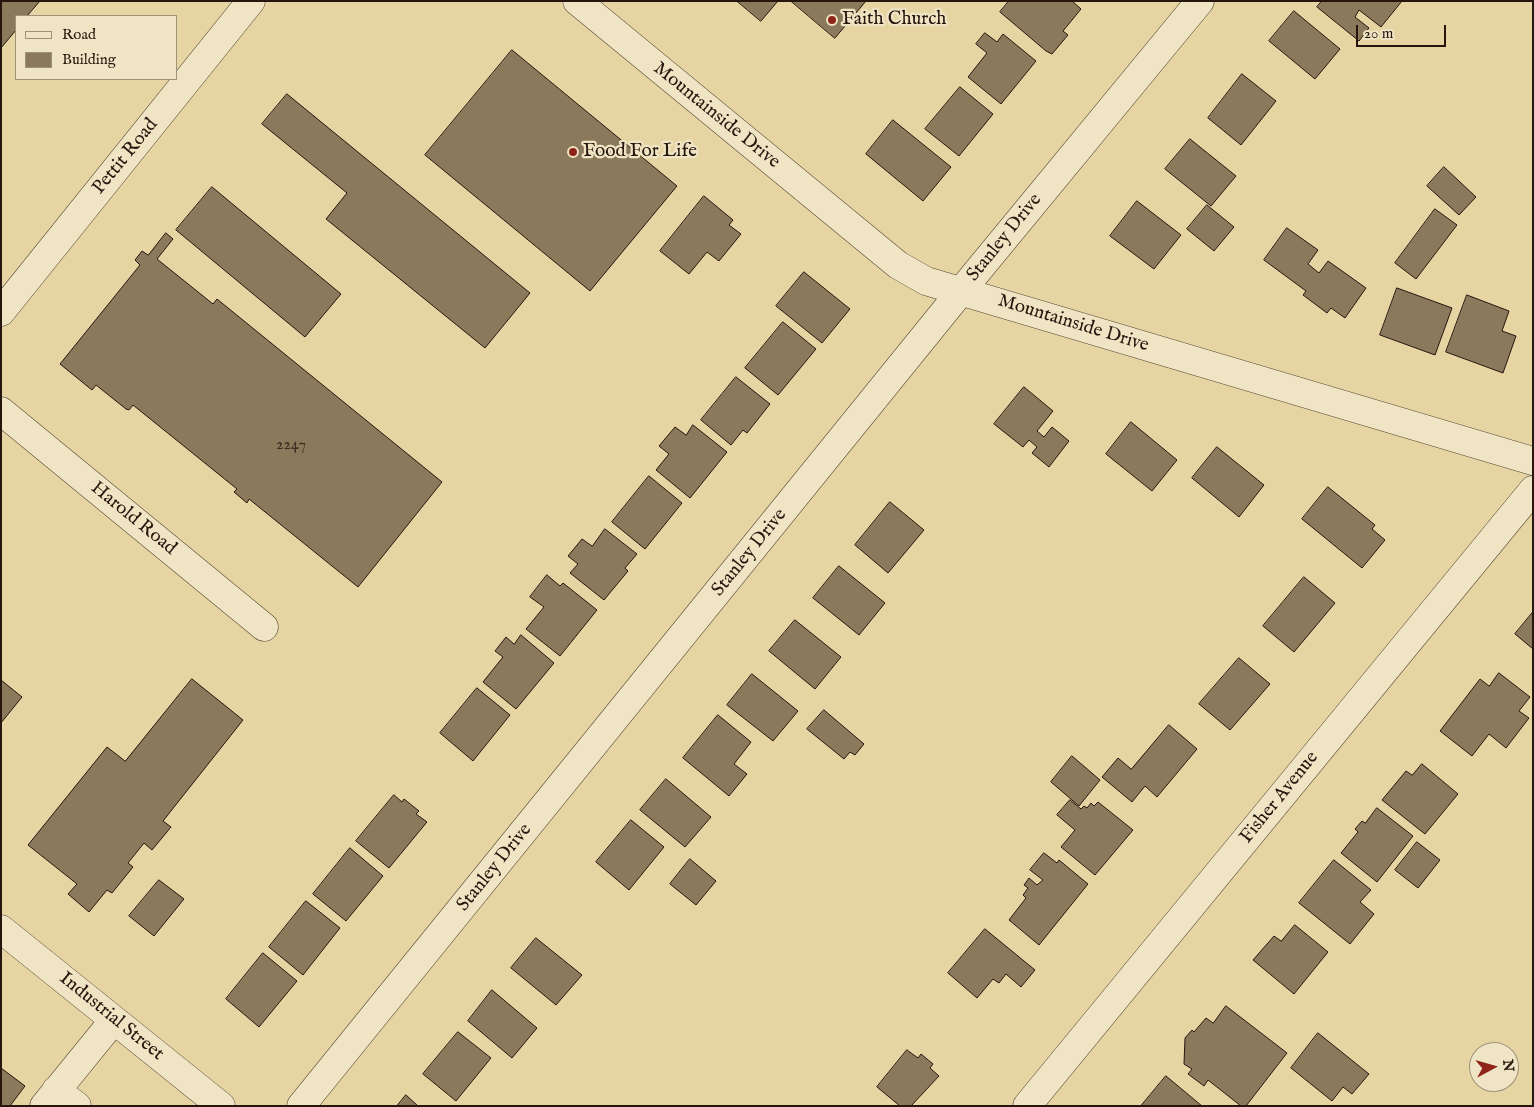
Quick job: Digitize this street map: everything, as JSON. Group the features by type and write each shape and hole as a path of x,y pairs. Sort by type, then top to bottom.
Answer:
{"street":[{"name":"Pettit Road","path":"1,312 251,1"},
{"name":"Mountainside Drive","path":"577,1 898,265 926,280 1533,461"},
{"name":"Stanley Drive","path":"301,1106 962,290 1200,1"},
{"name":"Harold Road","path":"1,412 264,627"},
{"name":"Fisher Avenue","path":"1027,1106 1533,490"},
{"name":"Industrial Street","path":"1,929 220,1106"},
{"path":"59,1100 114,1020"}],"building":[{"path":"1,1 40,1 28,15 15,15 15,31 1,48"},
{"path":"737,1 778,1 761,21"},
{"name":"Faith Church","path":"791,1 866,1 835,38"},
{"path":"1009,1 1072,1 1081,9 1063,31 1068,35 1052,54 1000,12"},
{"path":"1322,1 1402,1 1381,27 1359,10 1355,17 1369,28 1359,41 1317,7"},
{"path":"1294,11 1340,49 1315,79 1269,41"},
{"path":"985,33 997,42 1003,34 1036,61 1001,104 968,77 987,53 976,44"},
{"path":"512,50 677,186 590,291 425,155"},
{"path":"1242,74 1276,101 1241,145 1208,118"},
{"path":"960,87 993,114 959,156 925,129"},
{"path":"287,94 530,293 485,348 326,219 347,193 262,124"},
{"path":"893,120 951,167 923,201 866,154"},
{"path":"1190,139 1236,176 1211,206 1165,169"},
{"path":"1444,167 1476,197 1459,215 1427,186"},
{"path":"212,187 341,294 305,337 176,230"},
{"path":"704,196 733,220 729,225 741,234 719,261 707,252 689,274 660,251"},
{"path":"1137,201 1181,235 1154,269 1110,236"},
{"path":"1207,205 1234,227 1214,251 1187,229"},
{"path":"1435,209 1457,225 1416,279 1395,263"},
{"path":"1287,228 1318,250 1308,264 1319,273 1328,261 1366,288 1345,318 1331,308 1327,313 1303,295 1306,291 1264,260"},
{"path":"166,233 173,239 157,259 213,304 217,299 442,482 358,587 249,499 247,503 234,492 237,489 133,405 129,410 126,409 96,385 92,390 60,364 140,265 135,260 142,251 148,255"},
{"path":"804,272 850,309 822,343 776,306"},
{"path":"1397,288 1452,308 1435,355 1380,335"},
{"path":"1467,295 1509,311 1502,331 1516,336 1503,373 1446,352"},
{"path":"783,322 816,349 778,395 745,368"},
{"path":"736,377 770,404 747,433 743,430 731,445 701,420"},
{"path":"1024,387 1053,411 1037,431 1044,437 1052,427 1069,441 1049,467 1032,453 1037,447 1029,440 1023,447 994,424"},
{"path":"1131,422 1177,460 1152,491 1106,454"},
{"path":"693,425 727,452 690,498 656,470 669,454 659,446 675,427 686,435"},
{"path":"1217,447 1264,485 1239,517 1192,478"},
{"path":"649,476 682,503 645,549 612,522"},
{"path":"1328,487 1375,525 1372,529 1385,540 1362,568 1302,519"},
{"path":"890,502 924,530 888,573 855,545"},
{"path":"605,529 637,554 625,568 628,571 604,600 570,573 578,564 568,556 582,539 592,546"},
{"path":"839,566 885,603 859,635 813,598"},
{"path":"547,575 560,586 563,583 597,610 560,656 526,629 544,607 530,597"},
{"path":"1304,577 1335,603 1294,652 1263,626"},
{"path":"1533,612 1533,649 1515,634"},
{"path":"795,620 841,657 815,689 769,651"},
{"path":"521,635 554,663 516,709 483,682 503,657 495,651 506,637 514,644"},
{"path":"1239,658 1270,684 1230,730 1199,704"},
{"path":"1499,673 1530,697 1519,711 1529,718 1506,748 1489,734 1472,756 1440,731 1480,679 1489,686"},
{"path":"752,674 798,711 773,741 727,705"},
{"path":"192,679 243,720 163,821 171,827 152,850 144,843 128,863 133,867 112,893 107,890 89,912 68,894 77,884 28,845 107,747 125,761"},
{"path":"1,680 22,697 1,723"},
{"path":"477,688 510,715 473,761 440,733"},
{"path":"824,710 864,744 855,755 850,752 844,759 807,729"},
{"path":"718,715 751,742 734,764 747,774 729,796 683,758"},
{"path":"1169,725 1197,749 1157,797 1145,786 1132,802 1102,777 1118,758 1131,769"},
{"path":"1072,756 1100,780 1079,806 1051,782"},
{"path":"1422,764 1458,794 1425,834 1382,800 1406,771 1412,775"},
{"path":"666,779 711,817 685,847 640,810"},
{"path":"394,795 402,802 404,799 419,811 416,814 427,822 389,868 356,841"},
{"path":"1070,800 1081,809 1084,806 1087,808 1091,803 1094,806 1098,802 1133,830 1095,875 1061,847 1075,830 1057,815"},
{"path":"1377,808 1413,836 1377,882 1341,853 1358,832 1355,829 1362,821 1365,823"},
{"path":"631,820 664,847 629,890 596,862"},
{"path":"1417,842 1440,860 1418,888 1395,870"},
{"path":"350,848 383,876 346,921 313,894"},
{"path":"1044,853 1057,863 1059,860 1088,884 1039,945 1009,920 1026,898 1023,895 1028,888 1024,885 1029,878 1037,885 1043,880 1030,870"},
{"path":"690,859 716,881 696,905 670,884"},
{"path":"1334,860 1371,890 1360,902 1374,914 1350,944 1299,903"},
{"path":"159,880 184,899 154,936 129,916"},
{"path":"306,901 340,928 303,975 269,947"},
{"path":"1295,925 1328,952 1294,994 1253,960 1274,936 1281,941"},
{"path":"985,929 1035,970 1021,987 1006,974 999,983 993,979 977,998 948,973"},
{"path":"536,938 582,975 556,1005 511,968"},
{"path":"263,953 297,981 259,1027 226,999"},
{"path":"492,990 537,1028 512,1058 468,1021"},
{"path":"1226,1006 1287,1053 1246,1106 1241,1106 1208,1080 1204,1086 1188,1074 1192,1069 1184,1064 1185,1038 1192,1030 1194,1032 1206,1018 1213,1023"},
{"path":"458,1032 491,1058 456,1101 423,1074"},
{"path":"1318,1033 1369,1074 1352,1094 1343,1087 1332,1101 1291,1068"},
{"path":"907,1050 918,1058 921,1054 933,1064 930,1068 939,1076 911,1106 900,1106 877,1087"},
{"path":"1,1068 25,1086 10,1106 1,1106"},
{"path":"1166,1076 1202,1106 1141,1106"},
{"path":"406,1095 418,1106 397,1106"}],"place":[{"name":"Faith Church","path":"832,20"},
{"name":"Food For Life","path":"573,152"}]}
